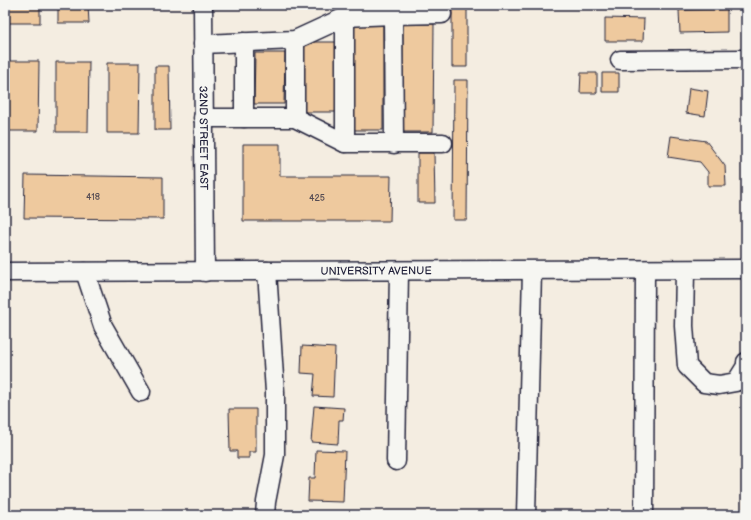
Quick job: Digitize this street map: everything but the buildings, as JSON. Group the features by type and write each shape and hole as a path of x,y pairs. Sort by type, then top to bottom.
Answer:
{"street":[{"name":"32ND STREET EAST","path":"203,5 205,272"},
{"path":"203,44 294,40 345,17 442,14"},
{"path":"394,15 394,144"},
{"path":"345,17 345,143"},
{"path":"294,40 295,118"},
{"path":"244,42 244,118"},
{"path":"620,60 746,59"},
{"path":"204,118 295,118 345,143 443,143"},
{"name":"UNIVERSITY AVENUE","path":"5,272 746,269"},
{"path":"526,515 532,270"},
{"path":"644,515 645,270"},
{"path":"685,270 684,326 687,366 704,383 719,385 736,382 746,366 746,362"},
{"path":"265,515 275,454 275,392 267,271"},
{"path":"396,461 399,271"},
{"path":"85,272 103,326 142,392"}]}
